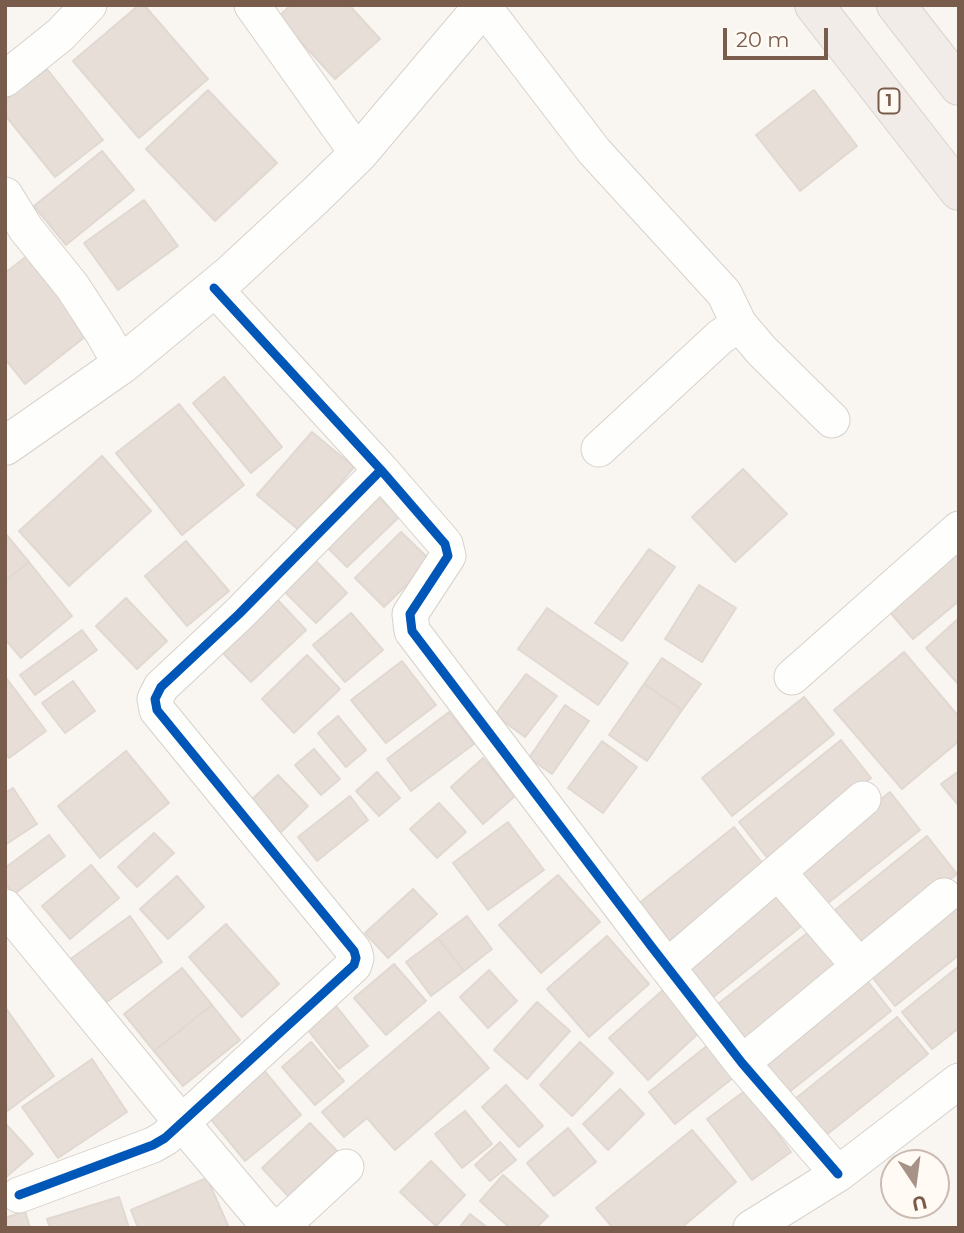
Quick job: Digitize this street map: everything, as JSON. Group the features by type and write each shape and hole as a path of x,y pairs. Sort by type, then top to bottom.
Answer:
{"highway":[{"name":"1","path":"814,5 959,191"},
{"path":"896,5 959,86"}],"street":[{"path":"5,79 60,35 89,5"},
{"path":"252,5 358,154"},
{"path":"5,446 121,365 214,288 315,196 358,154 484,6 594,151 724,293 739,324 762,351 832,420"},
{"path":"5,195 26,229 72,286 121,365"},
{"path":"214,288 445,544 448,556 410,614 412,631 742,1063 838,1174"},
{"path":"599,449 720,337 739,324"},
{"path":"19,1195 153,1145 165,1138 355,965 354,951 157,709 155,699 161,687 239,614 381,470"},
{"path":"792,677 959,529"},
{"path":"667,967 863,799"},
{"path":"778,872 859,966"},
{"path":"742,1063 944,896"},
{"path":"5,907 182,1123 269,1224 282,1226 346,1167"},
{"path":"751,1228 838,1174 959,1081"}],"building":[{"path":"139,5 144,5 208,79 139,138 73,61"},
{"path":"291,5 349,5 380,39 335,79 278,17"},
{"path":"47,69 103,140 55,177 5,115 5,100"},
{"path":"208,90 277,163 215,221 146,149"},
{"path":"814,90 857,146 800,191 756,135"},
{"path":"102,151 134,190 66,245 34,206"},
{"path":"144,200 178,246 118,290 84,243"},
{"path":"28,255 90,333 25,384 5,359 5,273"},
{"path":"224,377 282,447 251,473 193,403"},
{"path":"179,404 244,485 182,535 116,453"},
{"path":"312,432 354,467 300,531 257,495"},
{"path":"102,456 151,511 69,586 19,531"},
{"path":"743,469 787,514 735,562 692,517"},
{"path":"374,493 399,517 347,567 323,543"},
{"path":"401,532 431,561 384,607 355,578"},
{"path":"5,533 29,562 5,581"},
{"path":"959,538 959,601 913,639 882,603"},
{"path":"186,541 229,591 187,626 145,576"},
{"path":"649,549 675,567 622,641 595,623"},
{"path":"315,560 347,593 316,623 284,591"},
{"path":"29,562 72,616 21,658 5,639 5,581"},
{"path":"699,585 736,608 702,662 665,639"},
{"path":"275,597 306,630 251,682 219,649"},
{"path":"126,598 167,641 137,669 96,626"},
{"path":"547,608 628,663 598,705 518,649"},
{"path":"351,613 383,650 345,682 313,645"},
{"path":"959,618 959,685 926,648"},
{"path":"82,630 97,650 35,695 20,675"},
{"path":"904,652 959,717 959,741 902,789 834,710"},
{"path":"307,655 340,689 294,733 262,699"},
{"path":"662,658 701,684 682,710 644,684"},
{"path":"402,661 436,705 386,743 351,700"},
{"path":"526,674 557,696 525,737 495,715"},
{"path":"7,679 46,731 9,758 5,753"},
{"path":"73,681 95,711 65,733 42,703"},
{"path":"644,684 682,710 647,761 609,735"},
{"path":"804,697 834,734 732,816 702,778"},
{"path":"565,705 589,721 552,774 529,758"},
{"path":"449,712 474,744 411,791 387,759"},
{"path":"338,716 366,750 346,767 318,733"},
{"path":"841,740 871,778 769,860 739,822"},
{"path":"602,741 637,767 603,813 568,788"},
{"path":"314,749 340,779 321,795 295,765"},
{"path":"126,751 169,803 100,858 58,806"},
{"path":"483,758 515,796 483,824 451,787"},
{"path":"959,771 959,806 941,784"},
{"path":"377,772 400,798 379,816 356,791"},
{"path":"278,775 308,806 280,833 250,801"},
{"path":"13,788 37,824 5,845 5,793"},
{"path":"890,792 920,830 818,911 787,874"},
{"path":"350,796 368,820 317,861 298,837"},
{"path":"439,803 466,832 437,858 410,829"},
{"path":"508,822 544,870 488,910 453,863"},
{"path":"734,827 764,865 662,947 632,909"},
{"path":"154,833 174,853 137,887 118,867"},
{"path":"49,835 65,856 14,894 5,883 5,868"},
{"path":"927,836 957,874 855,956 825,918"},
{"path":"91,865 119,898 70,939 42,906"},
{"path":"558,875 600,922 541,973 499,925"},
{"path":"177,876 204,907 168,939 140,909"},
{"path":"779,882 809,920 707,1002 676,964"},
{"path":"413,889 437,914 388,958 365,933"},
{"path":"959,893 959,955 895,1006 865,968"},
{"path":"130,916 162,962 97,1009 65,963"},
{"path":"467,916 492,949 464,971 438,938"},
{"path":"226,924 279,984 242,1017 189,957"},
{"path":"816,926 846,963 744,1045 713,1008"},
{"path":"607,936 649,984 589,1037 547,989"},
{"path":"438,938 464,971 431,996 406,962"},
{"path":"394,964 426,1001 386,1035 354,998"},
{"path":"959,966 959,1028 932,1049 902,1012"},
{"path":"182,968 212,1005 154,1051 124,1014"},
{"path":"489,970 517,1001 488,1028 460,997"},
{"path":"861,973 891,1011 788,1093 758,1055"},
{"path":"663,990 701,1031 648,1080 609,1038"},
{"path":"332,1001 368,1046 339,1069 303,1024"},
{"path":"537,1002 570,1031 527,1079 494,1050"},
{"path":"212,1005 240,1040 183,1086 154,1051"},
{"path":"5,1007 54,1076 6,1112 5,1111"},
{"path":"439,1012 489,1068 395,1150 367,1118 344,1137 322,1112"},
{"path":"897,1017 928,1054 825,1136 795,1099"},
{"path":"311,1042 344,1081 315,1105 282,1067"},
{"path":"580,1042 613,1073 572,1116 540,1085"},
{"path":"708,1045 734,1077 675,1124 649,1092"},
{"path":"92,1059 127,1112 58,1158 22,1107"},
{"path":"257,1062 301,1115 245,1161 201,1107"},
{"path":"506,1085 543,1126 519,1147 482,1107"},
{"path":"620,1089 644,1114 608,1150 583,1124"},
{"path":"746,1090 791,1152 752,1180 707,1119"},
{"path":"465,1111 492,1144 462,1168 435,1134"},
{"path":"5,1123 33,1154 5,1178"},
{"path":"310,1123 337,1151 288,1196 262,1168"},
{"path":"568,1128 596,1162 554,1196 527,1163"},
{"path":"692,1130 736,1182 681,1228 613,1228 596,1208"},
{"path":"500,1142 516,1160 490,1181 475,1165"},
{"path":"431,1161 465,1195 436,1226 400,1192"},
{"path":"503,1175 548,1216 536,1228 510,1228 480,1201"},
{"path":"207,1178 229,1228 138,1228 131,1210"},
{"path":"119,1197 129,1228 50,1228 47,1219"},
{"path":"25,1211 30,1228 5,1228 5,1218"},
{"path":"470,1214 488,1228 459,1228"}],"cycle path":[{"path":"214,288 445,544 448,556 410,614 412,631 742,1063 838,1174"},
{"path":"19,1195 153,1145 165,1138 354,965 354,951 157,710 155,699 161,687 239,614 381,470"}]}
